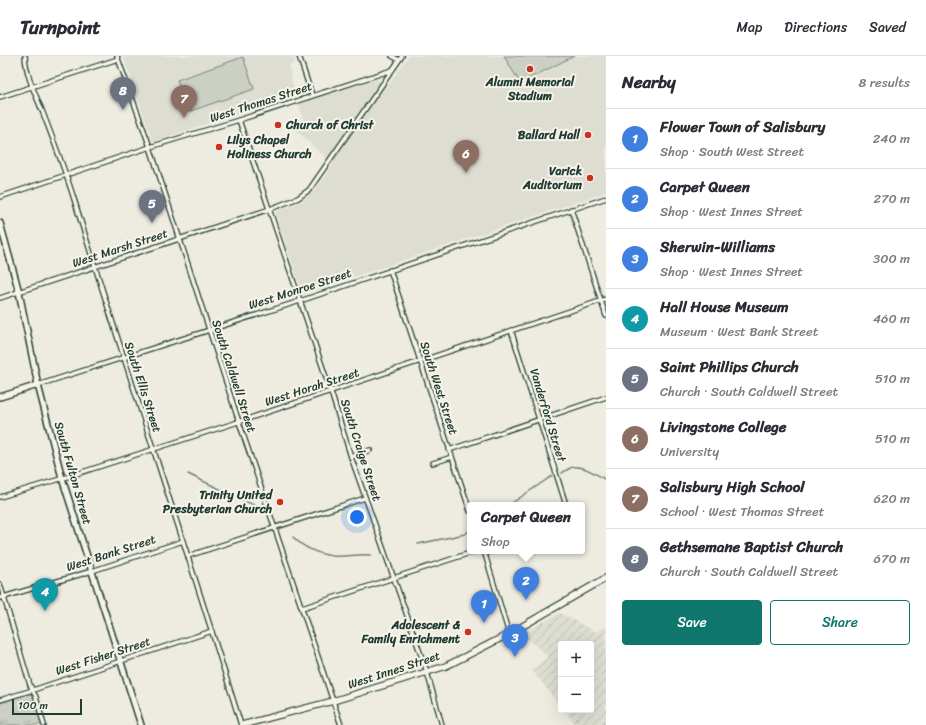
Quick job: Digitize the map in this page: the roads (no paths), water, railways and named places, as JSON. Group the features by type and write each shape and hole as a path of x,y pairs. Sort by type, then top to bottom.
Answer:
{"main road":[{"name":"West Innes Street","path":"241,725 333,701 426,672 464,658 606,578"}],"street":[{"name":"South Ellis Street","path":"25,56 26,66 32,86 67,175 123,357 241,725"},
{"path":"299,56 312,95"},
{"path":"392,56 399,60"},
{"name":"West Marsh Street","path":"0,298 270,209 298,198 309,190 402,56"},
{"path":"0,97 118,57"},
{"name":"South Caldwell Street","path":"118,57 150,147 239,422 341,725"},
{"name":"West Thomas Street","path":"0,197 150,147 239,120 392,70"},
{"name":"South Craige Street","path":"239,120 331,392 351,457 426,672 442,725"},
{"name":"West Monroe Street","path":"0,397 300,301 606,198"},
{"path":"571,209 606,316"},
{"name":"South Fulton Street","path":"0,223 19,292 38,385 62,478 141,725"},
{"name":"South West Street","path":"390,270 467,502"},
{"name":"West Horah Street","path":"0,497 331,392 606,299"},
{"name":"Vanderford Street","path":"511,330 565,502"},
{"path":"449,450 606,397"},
{"path":"351,457 370,450"},
{"path":"433,463 452,457"},
{"path":"188,556 365,498"},
{"name":"West Bank Street","path":"2,598 92,571 183,541"},
{"path":"302,608 467,554"},
{"path":"485,554 509,634"},
{"path":"0,584 2,598 44,725"},
{"name":"West Fisher Street","path":"0,700 212,631"}],"waterway":[{"path":"562,473 572,467 582,467 606,480"},
{"path":"188,474 262,509"},
{"path":"513,502 552,476"},
{"path":"418,544 467,532"},
{"path":"293,537 306,547 327,555 371,555"}],"place":[{"name":"Alumni Memorial Stadium","path":"530,69"},
{"name":"Gethsemane Baptist Church","path":"123,110"},
{"name":"Salisbury High School","path":"184,118"},
{"name":"Church of Christ","path":"278,125"},
{"name":"Ballard Hall","path":"588,135"},
{"name":"Lilys Chapel Holiness Church","path":"219,147"},
{"name":"Livingstone College","path":"466,173"},
{"name":"Varick Auditorium","path":"590,178"},
{"name":"Saint Phillips Church","path":"152,223"},
{"name":"Trinity United Presbyterian Church","path":"280,502"},
{"name":"Carpet Queen","path":"526,600"},
{"name":"Hall House Museum","path":"45,611"},
{"name":"Flower Town of Salisbury","path":"484,623"},
{"name":"Adolescent & Family Enrichment","path":"468,632"},
{"name":"Sherwin-Williams","path":"515,657"}]}
